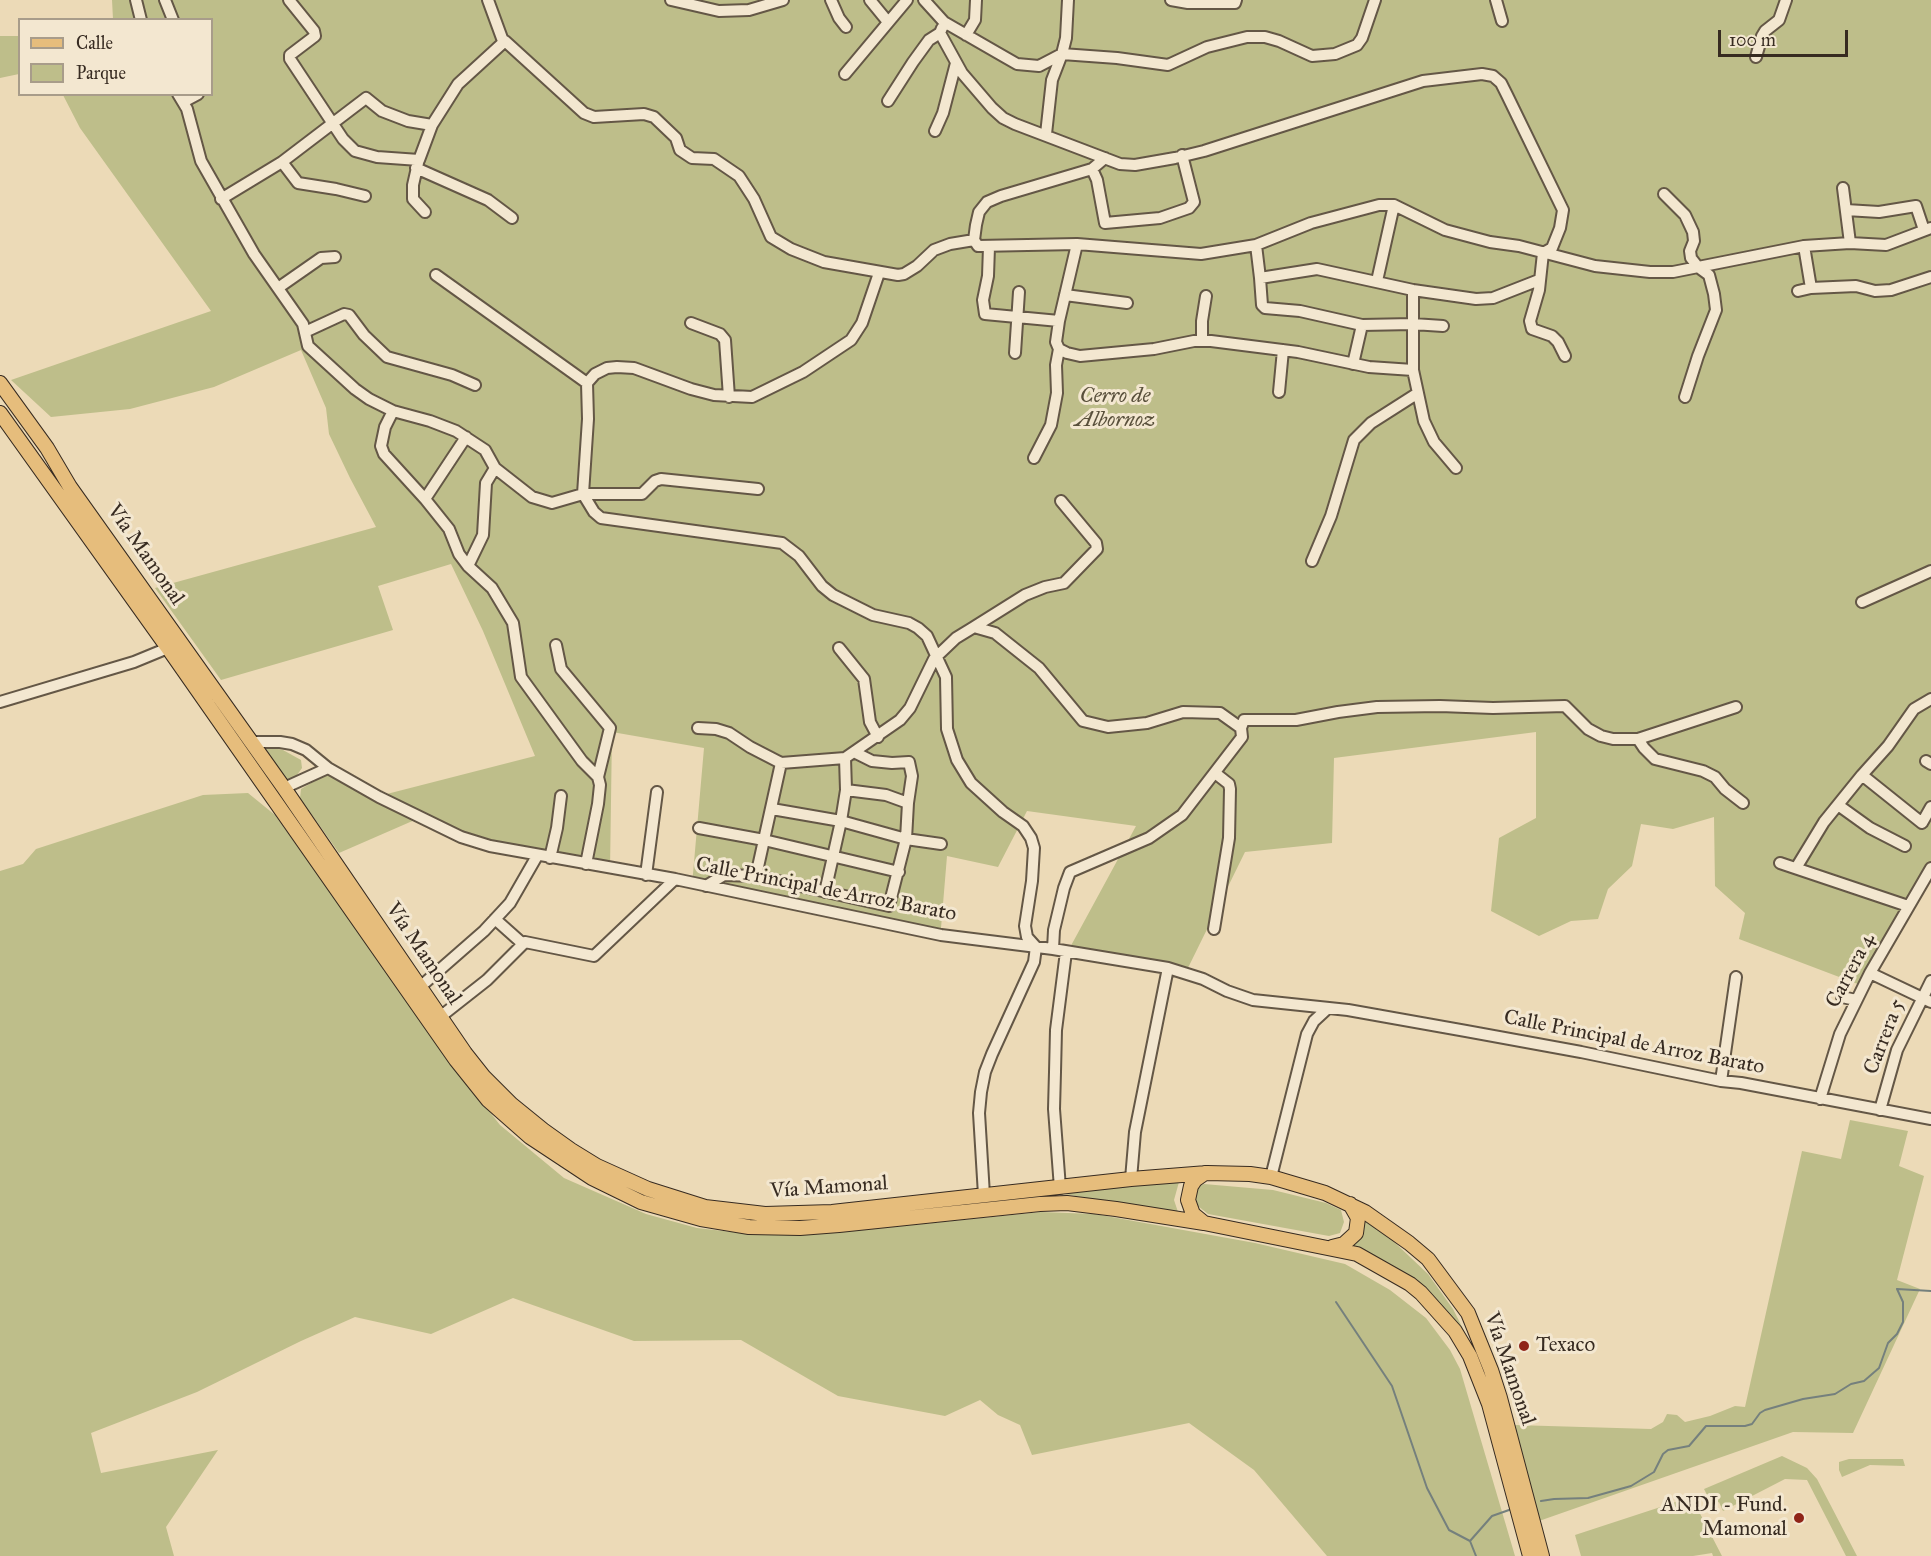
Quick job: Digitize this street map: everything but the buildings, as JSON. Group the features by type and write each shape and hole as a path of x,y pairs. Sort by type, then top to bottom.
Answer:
{"main road":[{"name":"Vía Mamonal","path":"0,383 70,487 284,788 465,1053 484,1077 511,1104 543,1130 570,1150 618,1176 678,1200 729,1211 765,1215 801,1215 1131,1179 1207,1173 1239,1173 1271,1177 1316,1190 1350,1204 1387,1225 1428,1259 1468,1313 1500,1398 1542,1556"},
{"name":"Vía Mamonal","path":"0,413 168,648 456,1060 501,1113 530,1137 592,1178 642,1202 700,1219 749,1227 801,1228 1067,1203 1204,1223 1357,1254 1410,1284 1421,1293 1455,1331 1474,1364 1489,1404 1530,1556"},
{"path":"1204,1223 1193,1214 1188,1200 1191,1186 1200,1176 1207,1173"},
{"path":"1329,1247 1344,1244 1356,1233 1358,1218 1350,1204"}],"street":[{"path":"136,0 140,18"},
{"path":"165,0 172,18"},
{"path":"289,0 314,31 315,36 290,55 290,59 343,139 355,151 417,164 488,200 512,218"},
{"path":"488,0 503,41 584,113 594,117 644,114 654,117 676,138 680,150 692,158 714,159 739,176 754,199 771,237 791,249 824,262 879,273 904,274 917,266 934,250 950,244 974,240"},
{"path":"671,0 719,11 783,0"},
{"path":"831,0 846,27"},
{"path":"870,0 888,22"},
{"path":"845,74 907,0"},
{"path":"924,0 944,22 1017,64 1026,66 1039,66 1062,54 1168,65 1207,47 1247,37 1279,40 1312,56 1335,54 1357,45 1362,38 1375,0"},
{"path":"966,35 975,20 976,0"},
{"path":"1046,134 1052,80 1066,38 1068,0"},
{"path":"1171,0 1235,3 1236,0"},
{"path":"1496,0 1502,21"},
{"path":"1756,57 1762,36 1779,20 1786,0"},
{"path":"888,102 929,40 940,33 944,22"},
{"path":"940,33 974,88 1003,118 1120,164 1135,165 1224,145 1423,81 1482,74 1493,76 1501,83 1563,210 1560,228 1552,248 1544,252"},
{"path":"425,212 413,199 417,164 432,124 458,84 503,41"},
{"path":"935,131 943,113 957,63"},
{"path":"180,98 187,109 201,161 254,254 303,324 308,346 369,399 393,411 430,421 466,437 485,450 495,468 532,497 543,501 552,503 583,494 642,495 655,481 661,479 758,489"},
{"path":"221,199 282,162 366,98 382,111 408,121 432,124"},
{"path":"1092,169 1097,180 1105,223 1160,218 1193,206 1194,202 1182,156"},
{"path":"1105,158 1092,169 987,202 979,212 974,240 978,246 989,247 1077,244 1201,254 1256,245 1311,223 1379,205 1394,205 1445,230 1595,266 1650,273 1673,272 1804,246 1850,243 1886,245 1927,229 1916,206 1879,212 1846,210"},
{"path":"282,162 298,183 366,196"},
{"path":"1843,188 1850,243"},
{"path":"1664,194 1685,215 1693,232 1691,255 1698,267 1709,275 1716,310 1685,397"},
{"path":"1377,281 1394,205"},
{"path":"1035,458 1051,425 1057,393 1056,365 1059,349 1056,342 1059,321 1077,244"},
{"path":"1256,245 1262,305 1265,308 1300,311 1362,326 1413,324 1443,326"},
{"path":"1804,246 1811,288"},
{"path":"989,247 988,276 983,300 985,314 1059,321"},
{"path":"1544,252 1539,290 1530,325 1532,329 1551,336 1558,342 1565,356"},
{"path":"278,288 321,258 335,257"},
{"path":"1260,278 1317,269 1413,290 1476,299 1493,298 1539,280"},
{"path":"879,273 862,323 851,340 803,372 752,398 729,397 690,389 646,372 625,368 607,368 596,374 587,383 588,419 583,494 594,512 602,518 782,543 799,556 822,586 833,595 873,615 891,618 918,628 927,636 938,655 946,677 947,729 957,760 970,783 1003,812 1018,820 1031,838 1034,848 1034,864 1025,926 1028,937 1036,947 1034,962 990,1059 981,1092 979,1113 984,1195"},
{"path":"436,275 587,383"},
{"path":"1798,291 1811,288 1856,286 1875,291 1891,290 1931,277"},
{"path":"1413,290 1413,369 1424,421 1434,442 1456,468"},
{"path":"1015,353 1019,292"},
{"path":"1065,294 1127,303"},
{"path":"1202,341 1206,296"},
{"path":"305,332 344,314 349,315 364,335 387,357 452,375 475,385"},
{"path":"690,323 720,334 726,340 729,397"},
{"path":"1353,364 1362,326"},
{"path":"1059,349 1080,356 1154,349 1202,341 1282,350 1369,367 1413,369"},
{"path":"1279,392 1282,350"},
{"path":"1312,561 1331,516 1354,441 1371,423 1418,393"},
{"path":"393,411 385,427 381,446 384,454 449,529 459,554 468,566 492,588 513,623 521,677 582,761 598,777"},
{"path":"425,499 466,437"},
{"path":"468,566 483,535 486,483 495,468"},
{"path":"849,755 900,720 910,708 938,655 956,638 1025,595 1064,583 1097,549 1096,543 1061,501"},
{"path":"1862,602 1931,571"},
{"path":"974,627 996,633 1039,668 1083,721 1108,727 1147,723 1183,712 1220,713 1241,728"},
{"path":"556,645 561,669 610,728 598,777 598,804 586,864"},
{"path":"0,702 134,662 168,648"},
{"path":"839,648 864,679 870,722 878,737"},
{"path":"1796,868 1824,822 1888,746 1914,709 1931,699"},
{"path":"1053,950 1056,920 1070,872 1149,838 1182,815 1242,738 1241,728 1244,720 1296,720 1377,707 1493,708 1551,705 1565,706 1588,729 1601,736 1623,740 1638,739 1736,707"},
{"path":"698,728 716,729 729,733 781,763 849,755 872,761 909,762 912,776 906,838 889,906 756,876 724,875 706,886"},
{"path":"1638,739 1655,759 1703,771 1715,777 1725,789 1743,803"},
{"name":"Calle Principal de Arroz Barato","path":"251,742 292,744 306,750 328,768 378,797 461,837 490,846 675,879 940,935 1036,947 1168,968 1203,979 1238,996 1253,1000 1328,1008 1581,1052 1721,1081 1931,1119"},
{"path":"825,892 841,821 849,755"},
{"path":"756,876 781,763"},
{"path":"284,788 328,768"},
{"path":"1214,929 1229,838 1230,789 1229,784 1215,773"},
{"path":"1862,775 1922,823 1931,807"},
{"path":"846,790 886,795 908,803"},
{"path":"646,875 657,792"},
{"path":"550,858 561,796"},
{"path":"1838,805 1870,828 1905,846"},
{"path":"772,809 841,821 906,838 941,844"},
{"path":"699,828 764,840 899,872"},
{"path":"420,987 476,939 510,903 537,856"},
{"path":"1780,863 1908,906"},
{"name":"Carrera 4","path":"1820,1099 1840,1034 1856,1000 1931,868"},
{"path":"440,1017 488,980 523,944 530,942 594,956 675,879"},
{"path":"495,919 523,944"},
{"path":"1060,1188 1054,1109 1054,1072 1056,1030 1066,952"},
{"path":"1131,1179 1135,1132 1168,968"},
{"path":"1870,973 1926,1000"},
{"path":"1721,1081 1736,977"},
{"name":"Carrera 5","path":"1880,1110 1897,1050 1926,1000 1931,981"},
{"path":"1842,997 1856,1000"},
{"path":"1271,1177 1307,1034 1314,1022 1328,1008"}],"green space":[{"name":"Cerro de Albornoz","path":"112,0 1931,0 1931,861 1896,920 1863,986 1739,939 1745,913 1715,886 1714,817 1673,829 1641,824 1632,866 1608,889 1598,919 1571,921 1539,936 1491,911 1499,838 1536,818 1536,732 1334,758 1332,843 1245,852 1185,974 1067,953 1136,826 1027,811 998,867 947,856 940,940 692,885 704,748 612,732 610,870 490,848 379,796 535,756 483,631 451,564 378,586 393,630 221,680 155,588 376,527 329,434 326,408 301,350 214,387 130,409 51,417 11,380 211,311 80,128 64,96 213,96 213,18 113,18"},
{"path":"0,36 18,36 18,74 0,78"},
{"path":"259,745 283,750 301,760 302,768 297,775 285,782"},
{"path":"328,773 417,819 339,853 300,798 301,789"},
{"path":"248,793 275,815 451,1062 500,1125 564,1178 646,1214 697,1228 750,1234 843,1232 1041,1212 1095,1214 1255,1243 1345,1264 1390,1290 1426,1318 1450,1350 1460,1369 1515,1556 1327,1556 1254,1470 1189,1423 1032,1455 1020,1425 998,1415 980,1400 945,1416 838,1396 741,1340 634,1341 513,1298 431,1334 355,1317 197,1392 91,1433 101,1473 218,1450 166,1527 174,1556 0,1556 0,871 23,864 36,849 203,795"},
{"path":"1850,1120 1908,1131 1899,1166 1924,1176 1897,1280 1920,1289 1853,1433 1793,1432 1539,1521 1514,1425 1651,1429 1663,1422 1667,1414 1677,1415 1685,1422 1710,1416 1735,1406 1745,1407 1802,1151 1841,1159"},
{"path":"1179,1182 1174,1200 1179,1215 1059,1193"},
{"path":"1204,1184 1273,1190 1326,1203 1341,1210 1344,1222 1340,1233 1329,1236 1208,1214 1193,1202 1196,1187"},
{"path":"1364,1219 1391,1239 1428,1274 1453,1309 1486,1374 1445,1313 1350,1250 1364,1233"},
{"path":"1782,1456 1807,1468 1817,1479 1857,1556 1846,1556 1807,1480 1785,1479 1723,1511 1719,1502 1712,1505 1704,1489"},
{"path":"1849,1459 1903,1459 1905,1466 1870,1465 1842,1477 1839,1462"},
{"path":"1688,1498 1693,1500 1722,1556 1713,1556 1712,1553 1693,1556 1581,1556 1575,1535"}],"waterway":[{"path":"1541,1501 1588,1498 1631,1486 1654,1472 1663,1454 1668,1450 1689,1446 1706,1426 1745,1426 1752,1424 1765,1410 1803,1399 1835,1394 1851,1384 1864,1381 1879,1368 1888,1343 1897,1334 1903,1322 1903,1302 1897,1289 1931,1291"},
{"path":"1336,1302 1392,1386 1427,1488 1449,1530 1470,1541 1476,1556"},
{"path":"1470,1541 1492,1516 1509,1510"}],"place":[{"name":"Texaco","path":"1524,1346"},
{"name":"ANDI - Fund. Mamonal","path":"1799,1518"}]}
